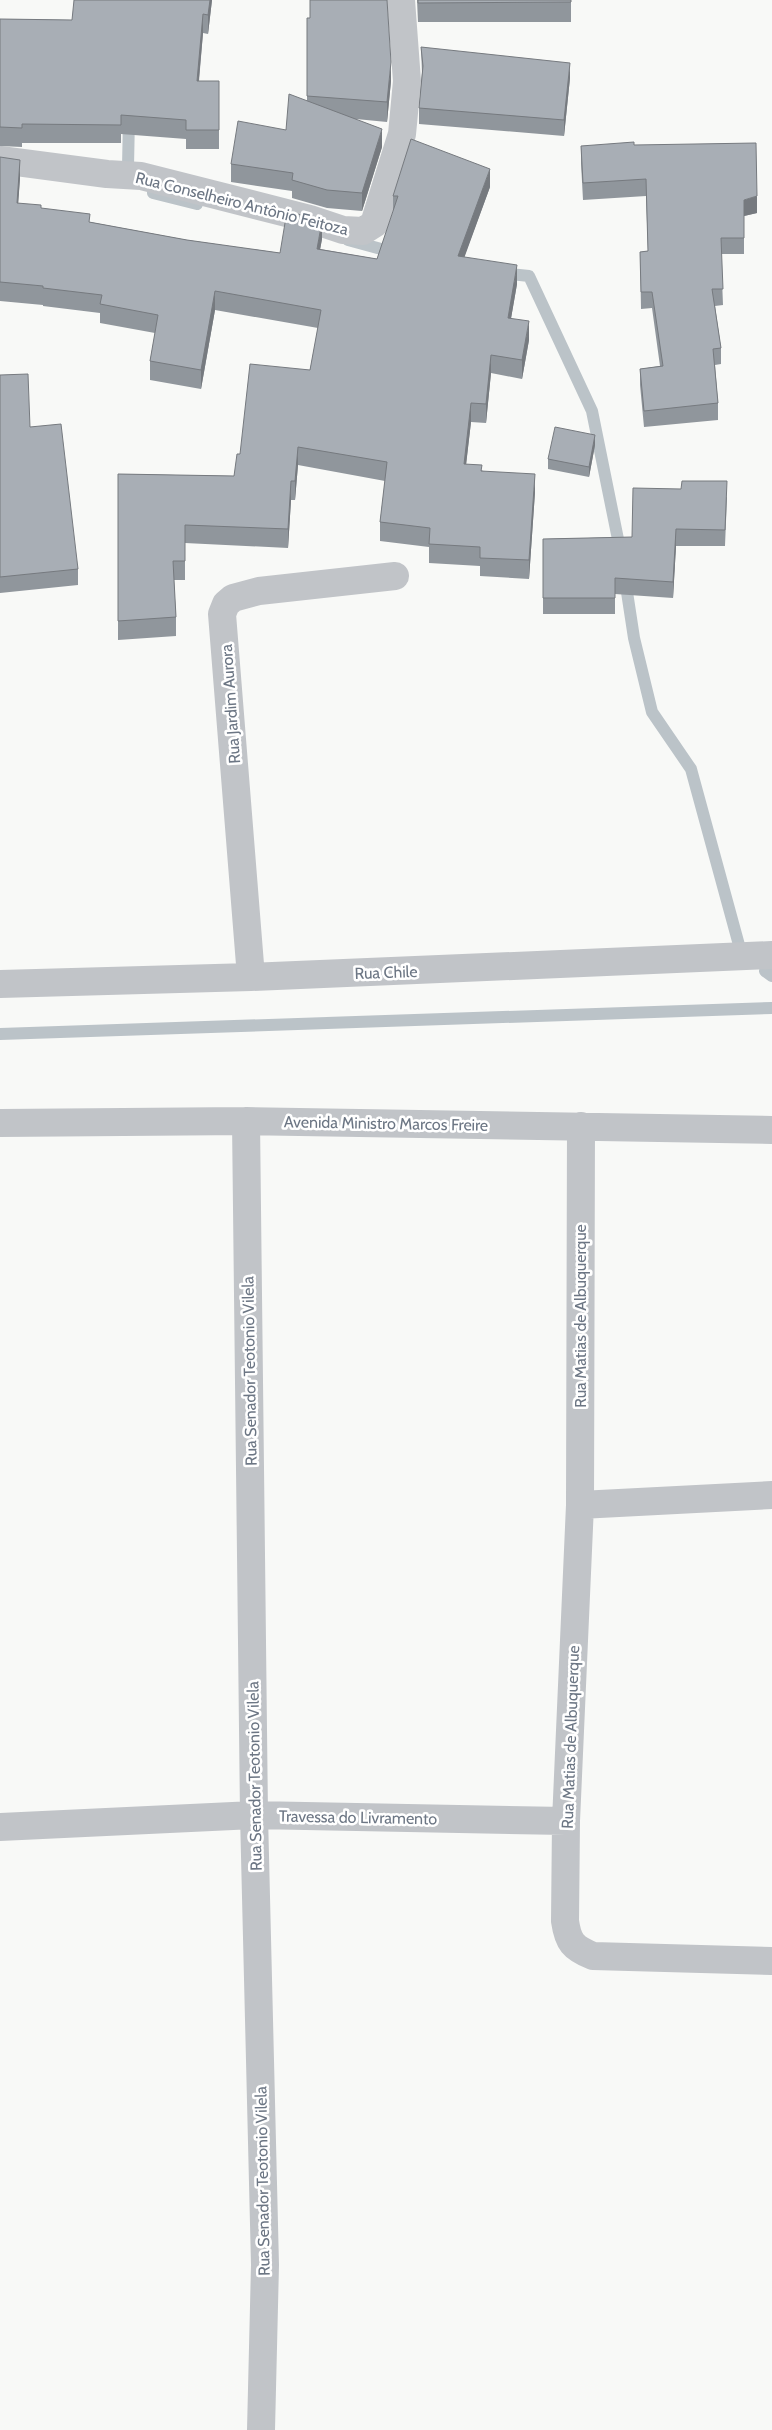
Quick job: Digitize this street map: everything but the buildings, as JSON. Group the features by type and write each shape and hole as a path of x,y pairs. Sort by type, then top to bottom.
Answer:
{"street":[{"name":"Rua Conselheiro Antônio Feitoza","path":"0,160 107,174 141,176 310,219 343,230 363,231 374,224 402,134 407,81 402,0"},
{"name":"Rua Jardim Aurora","path":"251,977 222,614 226,604 234,598 259,591 395,576"},
{"name":"Rua Chile","path":"0,984 251,977 772,955"},
{"name":"Avenida Ministro Marcos Freire","path":"0,1118 772,1130"},
{"name":"Rua Senador Teotonio Vilela","path":"246,1121 254,1815 265,2265 261,2430"},
{"name":"Rua Matias de Albuquerque","path":"581,1126 580,1505 566,1821 565,1921 567,1936 578,1950 592,1956 772,1961"},
{"path":"580,1505 772,1495"},
{"name":"Travessa do Livramento","path":"0,1827 254,1815 566,1821"}],"waterway":[{"path":"129,117 128,167 134,175"},
{"path":"153,193 197,204"},
{"path":"348,240 396,253"},
{"path":"501,273 529,276 592,411 621,554"},
{"path":"625,579 634,638 652,712 691,769 739,945"},
{"path":"765,971 772,976"},
{"path":"0,1034 772,1008"}]}
